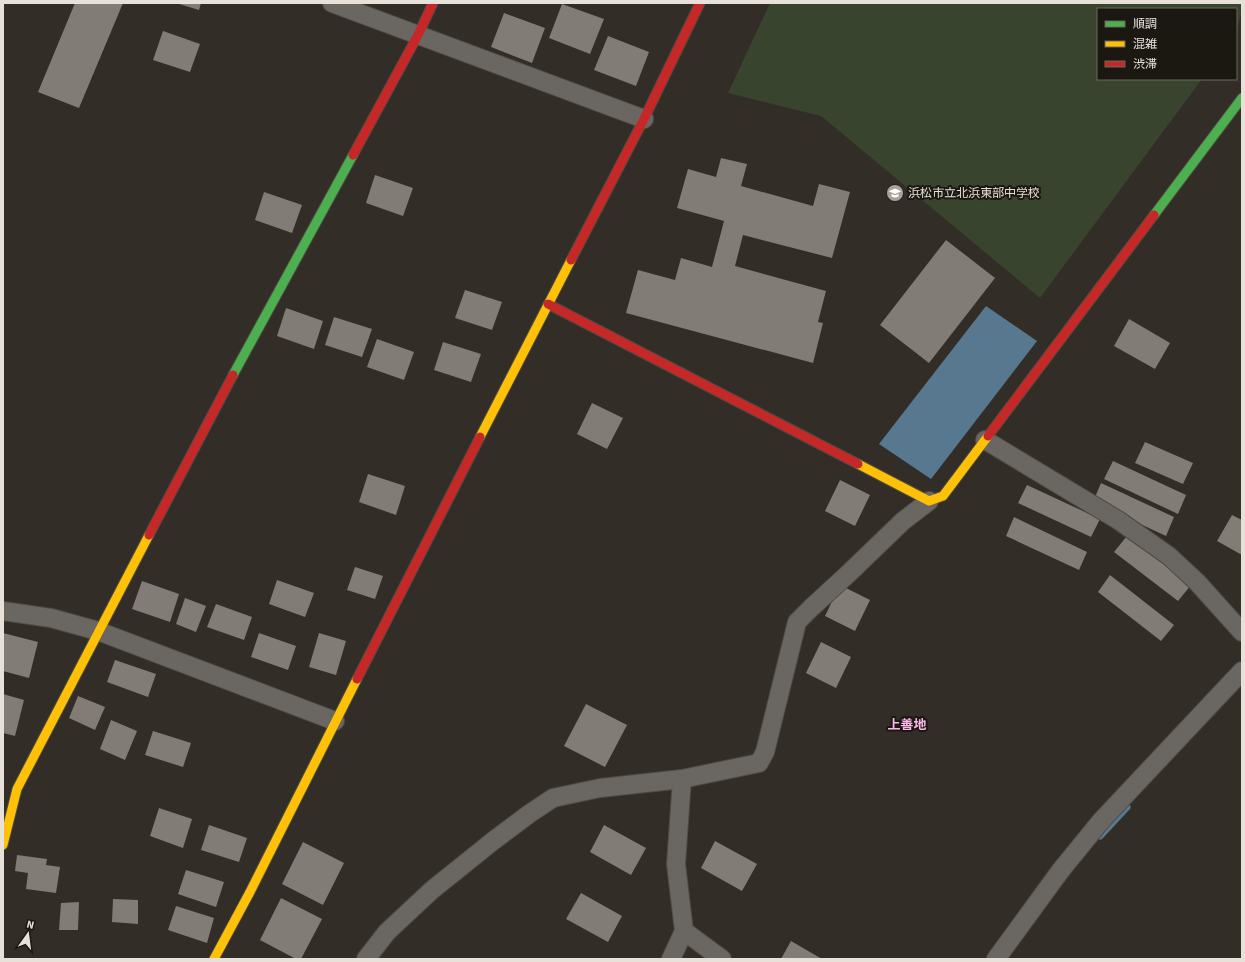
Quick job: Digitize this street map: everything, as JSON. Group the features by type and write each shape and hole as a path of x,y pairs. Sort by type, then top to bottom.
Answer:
{"street":[{"path":"332,3 644,119"},
{"path":"3,845 17,789 98,631 297,255 418,35 432,3"},
{"path":"214,959 250,892 334,720 402,592 548,304 644,119 700,3"},
{"path":"366,959 387,932 432,890 529,814 553,798 600,788 682,779 759,763 765,752 797,622 903,521 929,501 943,496 1242,98"},
{"path":"548,304 929,501"},
{"path":"985,440 1118,520 1169,556 1198,582 1242,632"},
{"path":"3,611 51,618 98,631 334,720"},
{"path":"996,959 1061,870 1101,821 1242,671"},
{"path":"671,959 684,931 676,864 682,779"},
{"path":"684,931 722,959"}],"green space":[{"path":"770,3 1242,3 1242,10 1237,29 1237,8 1097,8 1097,80 1201,80 1040,298 821,116 728,93"}],"water":[{"path":"986,306 1037,341 931,479 879,444"}],"building":[{"path":"75,3 123,3 79,108 38,92"},
{"path":"176,3 201,3 199,10"},
{"path":"562,4 604,19 590,54 549,38"},
{"path":"504,13 545,28 532,63 491,47"},
{"path":"163,31 200,44 190,72 153,60"},
{"path":"608,36 649,52 636,86 594,70"},
{"path":"721,158 747,164 741,186 813,206 819,184 850,192 832,258 743,235 735,266 826,291 818,322 823,323 813,363 626,313 638,270 675,280 681,258 712,267 724,221 677,208 688,169 716,177"},
{"path":"375,175 413,188 403,216 366,203"},
{"path":"264,192 302,205 292,233 255,220"},
{"path":"946,240 995,278 929,363 880,325"},
{"path":"465,290 502,302 492,330 455,318"},
{"path":"286,308 323,321 314,349 277,336"},
{"path":"334,317 372,329 362,357 325,345"},
{"path":"1129,319 1170,343 1155,369 1114,346"},
{"path":"377,339 414,352 404,380 367,367"},
{"path":"443,342 481,354 471,382 434,370"},
{"path":"592,403 623,418 607,449 577,434"},
{"path":"1145,442 1193,463 1183,484 1135,463"},
{"path":"1113,461 1186,495 1178,514 1104,479"},
{"path":"368,474 405,486 396,515 359,502"},
{"path":"840,480 870,495 855,526 825,511"},
{"path":"1101,483 1174,517 1166,536 1093,502"},
{"path":"1027,485 1100,519 1091,537 1018,503"},
{"path":"1232,515 1242,520 1242,555 1217,541"},
{"path":"1014,517 1087,552 1079,570 1006,536"},
{"path":"1127,536 1191,585 1178,601 1114,552"},
{"path":"355,567 383,576 375,599 347,590"},
{"path":"1110,575 1174,625 1161,641 1098,592"},
{"path":"277,580 314,593 305,617 269,604"},
{"path":"142,581 179,594 170,622 132,609"},
{"path":"840,585 870,600 855,631 825,616"},
{"path":"185,598 206,606 196,632 176,624"},
{"path":"216,604 252,617 244,640 207,627"},
{"path":"3,633 38,642 29,678 3,671"},
{"path":"259,633 296,646 288,670 251,657"},
{"path":"319,633 346,641 336,675 309,667"},
{"path":"821,642 851,657 836,688 806,673"},
{"path":"115,660 156,674 148,697 107,682"},
{"path":"3,694 24,700 15,736 3,733"},
{"path":"78,696 105,707 95,730 69,718"},
{"path":"586,704 627,725 605,767 564,746"},
{"path":"111,720 137,731 125,760 100,749"},
{"path":"153,731 191,743 183,767 145,755"},
{"path":"159,808 192,819 183,848 150,836"},
{"path":"209,825 247,838 239,862 201,850"},
{"path":"604,825 646,848 631,875 590,852"},
{"path":"715,841 757,864 742,891 701,868"},
{"path":"303,842 344,863 323,905 282,884"},
{"path":"17,855 47,859 46,865 60,867 56,893 26,889 28,873 15,871"},
{"path":"186,870 224,882 216,907 178,894"},
{"path":"581,893 622,916 608,942 566,919"},
{"path":"281,898 322,919 301,959 296,959 260,940"},
{"path":"113,899 138,900 138,924 112,922"},
{"path":"79,902 78,930 59,930 61,903"},
{"path":"176,906 214,918 207,943 168,930"},
{"path":"791,941 822,959 781,959"}],"waterway":[{"path":"1100,836 1127,807"}],"traffic: fast":[{"path":"1154,215 1242,98"},
{"path":"233,375 353,155"}],"traffic: slow":[{"path":"480,437 571,260"},
{"path":"858,464 929,501 943,496 988,436"},
{"path":"3,845 17,789 149,535"},
{"path":"214,959 250,892 357,679"}],"traffic: jam":[{"path":"353,155 418,35 433,3"},
{"path":"571,260 644,119 700,3"},
{"path":"988,436 1154,215"},
{"path":"548,304 858,464"},
{"path":"149,535 233,375"},
{"path":"357,679 480,437"}],"place":[{"name":"浜松市立北浜東部中学校","path":"895,193"}],"district":[{"name":"上善地","path":"907,724"}]}
